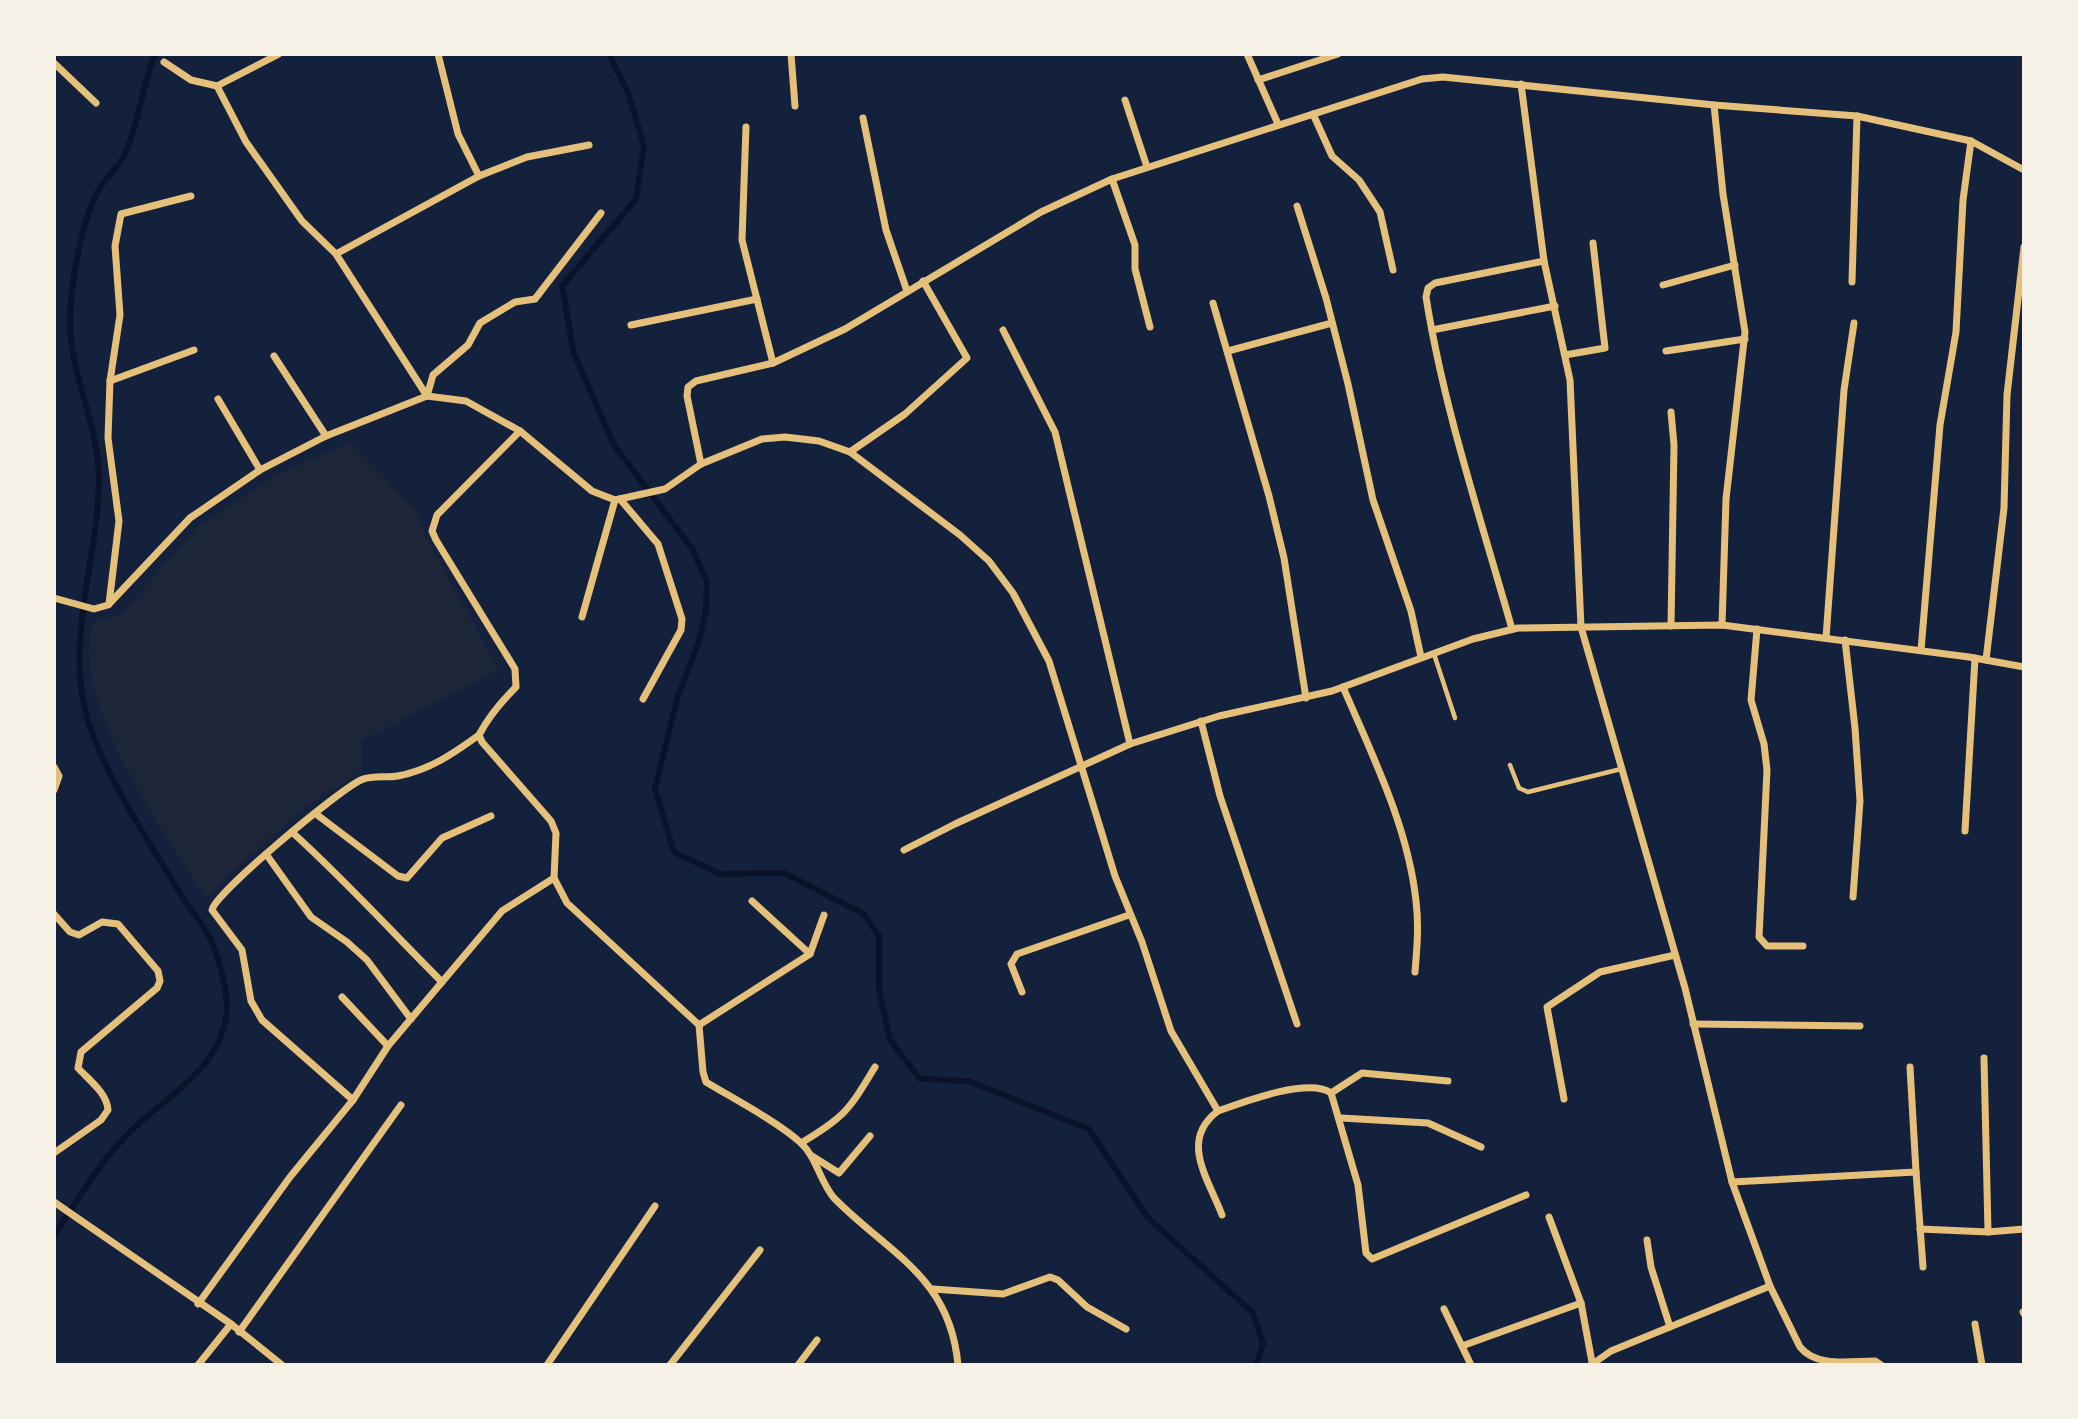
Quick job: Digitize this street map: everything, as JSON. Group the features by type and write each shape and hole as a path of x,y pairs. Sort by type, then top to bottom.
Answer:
{"street":[{"path":"164,62 191,80 217,86 279,54"},
{"path":"438,54 458,134 479,176"},
{"path":"791,54 795,106"},
{"path":"1247,54 1278,124"},
{"path":"1258,80 1338,54"},
{"path":"54,63 96,103"},
{"path":"701,464 687,396 688,387 696,381 773,363 845,329 1041,212 1111,179 1422,79 1443,77 1714,105 1857,116 1971,141 2024,170"},
{"path":"1521,84 1544,261 1565,355 1573,431 1581,626 1675,955 1732,1182 1770,1286 1810,1362 1875,1361 1881,1365"},
{"path":"217,86 246,142 302,221 336,254 427,396"},
{"path":"1125,100 1147,167"},
{"path":"1714,105 1723,194 1745,339 1726,499 1722,625"},
{"path":"1313,114 1332,156 1359,180 1380,212 1393,270"},
{"path":"1852,282 1857,116"},
{"path":"863,118 886,230 907,291"},
{"path":"746,128 742,240 773,363"},
{"path":"1920,650 1940,425 1957,318 1963,200 1971,141"},
{"path":"336,254 479,176 527,157 589,145"},
{"path":"1111,179 1135,245 1135,269 1150,327"},
{"path":"108,605 119,521 108,438 110,381 120,315 115,246 121,214 191,197"},
{"path":"1297,206 1332,323 1373,500 1411,611 1421,657"},
{"path":"427,396 433,375 468,345 480,323 516,302 535,299 601,213"},
{"path":"1565,355 1605,348 1593,243"},
{"path":"1986,660 2004,508 2007,395 2024,247"},
{"path":"1512,629 1479,523 1426,297 1428,288 1435,283 1544,261"},
{"path":"1663,285 1735,265"},
{"path":"850,452 905,415 967,358 923,281"},
{"path":"631,325 757,299"},
{"path":"1213,303 1284,558 1306,698"},
{"path":"1432,330 1555,306"},
{"path":"1228,351 1332,323"},
{"path":"1826,638 1844,390 1854,323"},
{"path":"1003,330 1055,432 1130,744"},
{"path":"1666,351 1745,339"},
{"path":"110,381 194,350"},
{"path":"274,356 326,436"},
{"path":"54,598 94,609 108,605 190,518 260,470 326,436 427,396 466,401 520,431 592,491 621,499 657,492 701,464 762,439 785,437 819,441 850,452 960,534 989,561 1013,593 1049,661 1129,915 1142,942 1171,1031 1218,1111"},
{"path":"218,399 260,470"},
{"path":"1671,412 1674,445 1671,625"},
{"path":"353,1100 262,1020 251,1001 242,950 212,910 213,903 267,854 362,779 415,771 444,760 480,735 497,705 516,687 515,669 436,540 432,524 437,515 520,431"},
{"path":"582,617 621,499"},
{"path":"621,499 658,544 682,619 681,630 643,699"},
{"path":"904,850 1130,744 1201,721 1343,687 1421,657 1512,629 1722,625 1920,650 2024,667"},
{"path":"1757,629 1751,700 1764,744 1767,770 1759,937 1767,946 1803,946"},
{"path":"1845,640 1856,728 1860,801 1853,897"},
{"path":"1965,831 1975,658"},
{"path":"1343,687 1388,791 1406,853 1416,901 1415,972"},
{"path":"1201,721 1220,796 1297,1024"},
{"path":"480,735 486,748 551,821 556,833 554,878 566,903 699,1025 702,1072 706,1082 801,1143 832,1196 913,1267 933,1289 944,1310 958,1365"},
{"path":"54,767 59,776 54,790"},
{"path":"316,814 398,876 407,878 442,838 491,816"},
{"path":"293,833 346,881 383,924 442,982"},
{"path":"267,854 311,917 367,960 411,1019"},
{"path":"198,1304 290,1177 353,1100 388,1046 502,911 554,878"},
{"path":"752,901 810,954"},
{"path":"54,914 70,932 79,935 102,922 111,921 118,924 158,971 160,981 157,988 81,1052 78,1068 102,1093 107,1101 108,1111 100,1120 54,1153"},
{"path":"699,1025 810,954 824,915"},
{"path":"1022,992 1011,964 1017,954 1129,915"},
{"path":"1564,1099 1547,1007 1600,972 1675,955"},
{"path":"342,997 388,1046"},
{"path":"1692,1024 1860,1026"},
{"path":"1984,1058 1988,1232"},
{"path":"801,1143 839,1121 849,1111 875,1067"},
{"path":"1910,1067 1923,1267"},
{"path":"1331,1093 1362,1073 1448,1081"},
{"path":"1222,1215 1197,1151 1199,1131 1218,1111 1265,1095 1317,1087 1331,1093 1341,1118 1358,1185 1368,1257 1372,1259 1526,1195"},
{"path":"239,1332 401,1105"},
{"path":"1341,1118 1429,1123 1481,1147"},
{"path":"809,1154 839,1173 870,1136"},
{"path":"1732,1182 1916,1172"},
{"path":"54,1202 230,1324 282,1365"},
{"path":"547,1365 656,1206"},
{"path":"1549,1217 1581,1303 1592,1364 1611,1351 1770,1286"},
{"path":"1920,1229 1988,1232 2024,1229"},
{"path":"1647,1240 1651,1266 1670,1327"},
{"path":"670,1365 760,1250"},
{"path":"933,1289 1003,1294 1050,1278 1058,1280 1087,1307 1126,1329"},
{"path":"1462,1346 1581,1303"},
{"path":"1444,1309 1471,1365"},
{"path":"198,1365 230,1324"},
{"path":"1975,1324 1982,1365"},
{"path":"798,1365 817,1340"}],"lane":[{"path":"1434,653 1455,718"},
{"path":"1510,765 1519,788 1528,792 1622,769"}],"shaded area":[{"path":"350,442 417,511 427,539 499,670 362,740 362,771 300,811 205,897 145,802 107,726 94,688 89,653 94,622 120,615 198,527 277,475"}],"waterway":[{"path":"54,1236 112,1151 203,1066 221,1036 227,1010 223,980 212,942 147,839 103,759 84,706 80,673 83,609 93,545 99,479 98,459 71,339 72,289 78,254 92,204 98,191 125,154 155,54"},
{"path":"609,54 628,93 644,146 636,199 562,286 574,354 614,445 693,550 707,582 706,610 699,641 677,699 655,789 674,852 720,874 784,873 864,914 879,936 879,990 890,1040 920,1079 969,1081 1089,1129 1148,1218 1253,1313 1263,1344 1256,1365"}]}
